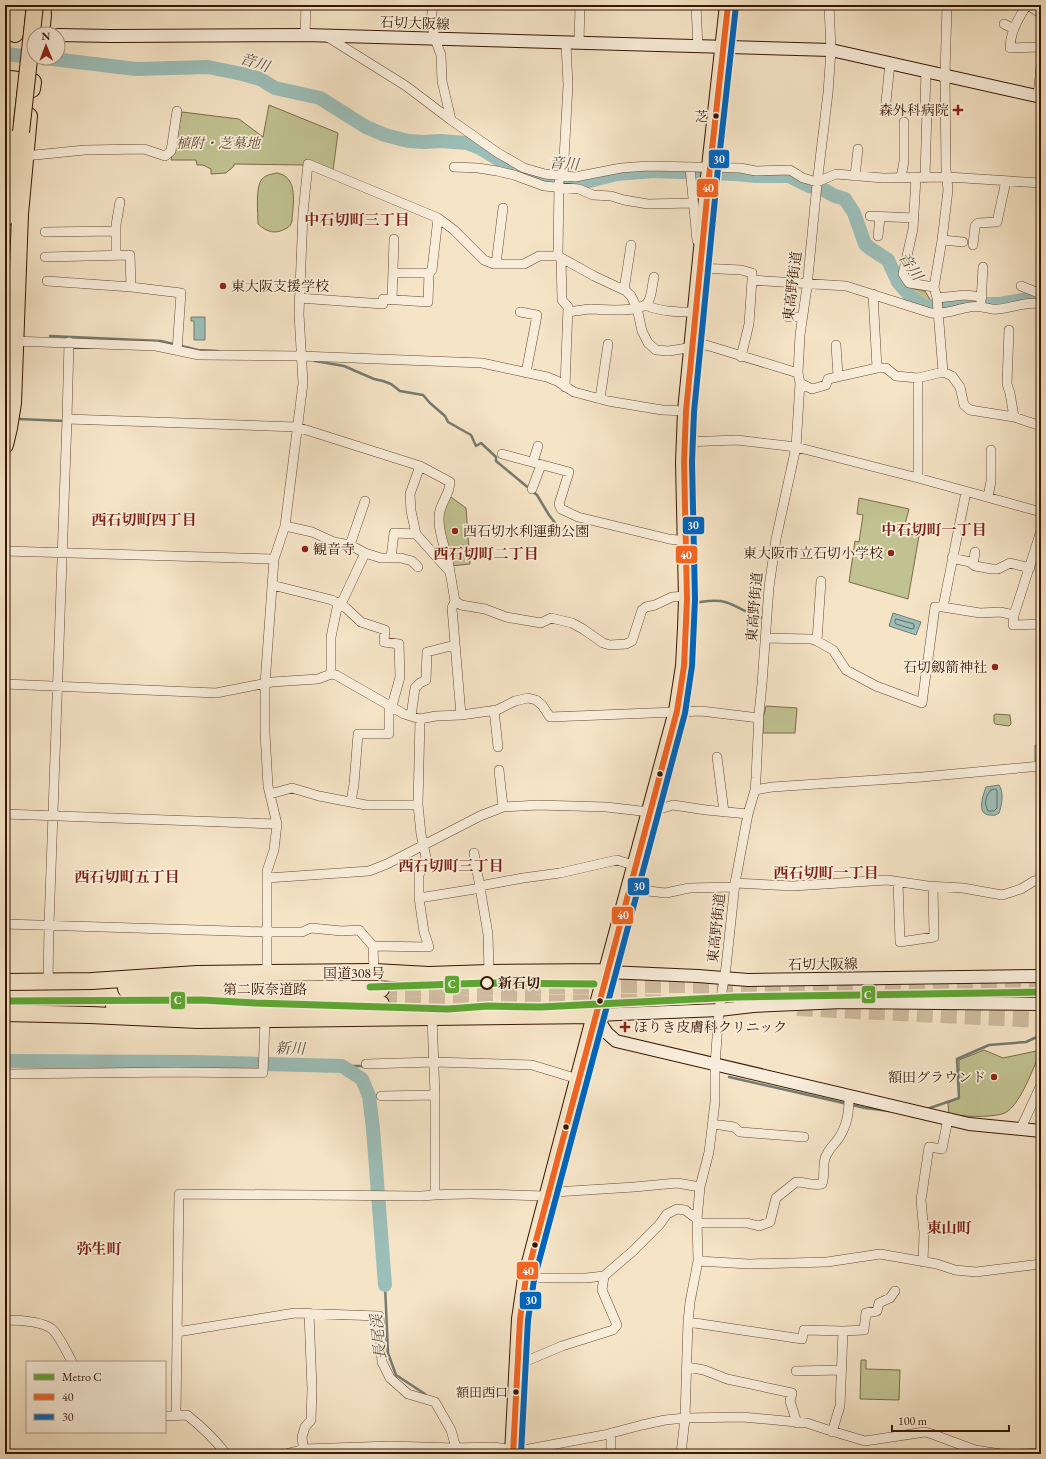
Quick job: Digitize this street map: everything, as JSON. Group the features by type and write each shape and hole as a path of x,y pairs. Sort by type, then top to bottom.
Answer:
{"highway":[{"path":"10,34 18,5"},
{"path":"5,218 13,128 27,5"},
{"path":"13,128 35,5"},
{"path":"41,26 43,15 42,5"},
{"path":"513,1452 520,1319 526,1278 594,1015 636,866 677,711 684,666 687,596 684,489 684,442 686,411 709,171 728,5"},
{"path":"5,395 12,341 20,214 33,82 10,79 13,128 13,220 12,341 12,412 8,438 5,445"},
{"name":"国道308号","path":"5,982 92,981 197,974 374,972 429,975 490,972 512,975 607,972"},
{"path":"92,981 276,981 381,997"},
{"name":"第二阪奈道路","path":"5,988 276,988 381,997"},
{"path":"90,1015 277,1013 381,997"},
{"name":"第二阪奈道路","path":"5,1008 276,1005 381,997"},
{"path":"5,1013 265,1021 432,1017 513,1013 594,1015"}],"main road":[{"path":"10,34 26,34"},
{"name":"石切大阪線","path":"66,35 325,35 831,50 1040,96"},
{"name":"石切大阪線","path":"607,972 748,980 1041,976"},
{"path":"594,1015 719,1010 753,1006 842,1002 1041,1004"},
{"path":"594,1015 607,1033 616,1041 969,1124 1041,1131"}],"street":[{"path":"305,35 306,5"},
{"path":"433,5 431,21 435,39 441,55 442,81 451,120"},
{"path":"579,43 580,5"},
{"path":"696,5 698,47"},
{"name":"東高野街道","path":"681,1454 685,1418 688,1322 690,1302 698,1261 697,1221 700,1187 710,1152 716,1102 715,1065 719,1010 726,967 734,885 748,814 755,790 769,588 776,539 796,447 800,382 798,373 800,335 808,284 817,186 828,93 831,50 829,5"},
{"path":"943,372 937,299 934,287 942,240 948,190 948,177 946,169 945,76 947,5"},
{"path":"1040,13 1028,5 1020,14 1010,37 1010,48 1041,47"},
{"path":"1004,24 1014,29"},
{"path":"325,35 407,87 498,153 524,168 545,174 593,195 611,196 648,204 693,203"},
{"path":"565,387 568,307 562,300 560,257 560,181 568,85 566,43"},
{"path":"885,112 890,63"},
{"path":"1040,96 1041,70"},
{"path":"926,71 925,104 927,109 921,178 903,274 910,283 934,287"},
{"path":"25,156 85,150 144,149 165,156 171,151 177,111"},
{"path":"901,178 904,161 904,122"},
{"path":"855,176 858,149"},
{"path":"267,973 267,871 274,850 277,824 268,786 264,733 265,684 274,559 285,526 303,383 299,298 303,213 308,164 438,218 454,230 484,260 496,264 524,264 539,256 560,257 594,276 624,290 632,296 641,307 642,332 648,343 656,350 669,351 706,346 798,373"},
{"path":"454,167 478,168 497,171 514,175 544,186 575,177 621,168 648,166 709,171 740,168 756,171 790,170 817,186 836,174 901,178 948,177 1041,183"},
{"path":"690,170 697,240 703,240"},
{"path":"973,245 975,226 978,223 997,222 1006,181"},
{"path":"116,255 116,231 120,202"},
{"path":"496,264 503,208"},
{"path":"870,216 914,218"},
{"path":"878,236 880,217"},
{"path":"299,298 383,304 383,299 428,302 429,273 432,270 438,218"},
{"path":"45,232 116,231"},
{"path":"392,300 394,239"},
{"path":"942,240 963,242"},
{"path":"624,290 631,245"},
{"path":"45,257 130,254 131,287"},
{"path":"981,302 983,267"},
{"path":"700,268 741,270 752,273 749,324 741,357"},
{"path":"392,273 429,273"},
{"path":"641,307 649,301 654,277"},
{"path":"752,280 846,286 930,313 946,313 981,302"},
{"path":"47,281 131,287 181,293 177,351"},
{"path":"1021,286 1041,294"},
{"path":"872,294 877,368"},
{"path":"937,299 965,295 997,309 1028,304 1041,304"},
{"path":"568,312 590,309 625,310 641,307 668,312 696,312"},
{"path":"520,312 536,315 526,373"},
{"path":"788,316 803,317"},
{"path":"1009,330 1007,384 1014,417"},
{"path":"12,341 156,346 199,355 301,356 482,363 547,377 557,381 574,392 600,399 662,410 686,411"},
{"path":"48,982 52,817 69,342"},
{"path":"600,399 608,344"},
{"path":"836,345 838,376"},
{"path":"800,382 812,389 826,385 828,379 877,368 886,368 896,376 918,378 943,372 952,376 960,387 964,404 970,410 1014,417 1041,426"},
{"path":"918,378 918,478"},
{"path":"67,419 297,427 420,466 450,482 450,489 439,508 438,521 455,601 452,608 460,715"},
{"path":"684,442 737,440 796,447 918,478 1041,512"},
{"path":"532,489 537,464 538,446"},
{"path":"988,497 991,481 991,450"},
{"path":"502,454 569,472 559,504 562,509 578,517 669,539 686,541"},
{"path":"420,466 410,494 411,511 416,534 450,572"},
{"path":"943,607 966,492"},
{"path":"350,545 365,501"},
{"path":"285,526 312,532 334,542 350,545 365,554 381,558 401,558 412,561 418,567"},
{"path":"1041,531 1014,615 1013,625 1041,624"},
{"path":"391,558 394,533 416,534"},
{"path":"5,551 274,559"},
{"path":"970,562 974,559 975,552"},
{"path":"331,674 331,638 338,603 343,600 365,554"},
{"path":"952,558 970,562 975,566 992,569 998,569 1010,564 1030,568"},
{"path":"817,641 821,581"},
{"path":"272,585 326,598 338,603 346,608 361,622 385,630 384,642 399,644 400,677 390,705 389,734 358,734 351,802"},
{"path":"455,601 461,605 485,609 506,617 541,623 551,618 572,623 603,643 626,644 632,641 642,610 646,607 655,606 672,597 687,596"},
{"path":"766,638 811,639 817,641 833,650 846,670 876,686 922,703 935,607 980,613 1000,612 1014,615"},
{"path":"411,716 415,688 426,680 427,652 455,646"},
{"path":"5,684 216,693 272,682 318,679 331,674 336,675 363,692 390,705 404,714 420,719 494,710 515,701 528,698 536,700 542,705 550,717 701,711 759,718"},
{"path":"494,710 498,747"},
{"path":"373,946 429,947 424,932 419,898 419,875 426,857 421,834 418,805 420,719"},
{"path":"717,757 724,812"},
{"path":"755,790 772,787 922,777 1041,766"},
{"path":"499,770 503,808"},
{"path":"270,794 292,788 319,796 366,805 418,805"},
{"path":"267,878 369,871 424,846 480,816 503,808 538,805 606,807 650,812 672,805 748,814"},
{"path":"5,814 52,817 277,824"},
{"path":"474,854 488,934 490,972"},
{"path":"419,898 475,889 523,878 560,873 617,860 636,866"},
{"path":"630,885 648,891 666,893 689,888 734,885 792,886 887,880 962,888 1002,895 1021,889 1034,881 1041,880"},
{"path":"898,882 900,942 934,937 933,886"},
{"path":"5,924 267,932 302,932 311,928 342,932 359,930 373,946 374,972"},
{"path":"432,1017 435,1062 435,1195"},
{"path":"5,1074 177,1072 263,1073 265,1021"},
{"path":"366,1064 435,1062 532,1065 578,1079"},
{"path":"1020,1130 1041,1085"},
{"path":"381,1096 435,1095"},
{"path":"526,1278 586,1278 604,1276 633,1252 659,1226 667,1214 677,1209 685,1210 697,1221 747,1223 758,1226 770,1222 776,1198 796,1182 808,1182 816,1185 822,1184 825,1178 824,1168 826,1154 841,1135 848,1116 849,1096"},
{"path":"923,1262 924,1233 922,1200 928,1147 942,1149 948,1119"},
{"path":"713,1124 734,1127 740,1132 804,1137"},
{"path":"176,1414 179,1194 421,1196 488,1194 548,1196 555,1192 634,1188 677,1182 700,1187"},
{"path":"698,1261 748,1264 827,1262 880,1254 937,1264 955,1270 976,1272 1041,1264"},
{"path":"517,1365 562,1346 613,1330 617,1325 602,1290 604,1276"},
{"path":"688,1322 802,1339 804,1330 864,1330 866,1313 877,1311 879,1303 890,1298 894,1291"},
{"path":"178,1332 288,1314 309,1313 379,1316 382,1362 390,1378 408,1394 435,1402 451,1430 456,1448"},
{"path":"304,1452 302,1437 305,1427 311,1420 312,1389 309,1313"},
{"path":"5,1320 38,1323 52,1329 71,1361"},
{"path":"832,1432 840,1406 843,1331"},
{"path":"687,1367 704,1370 727,1379 792,1393 790,1401 797,1423"},
{"path":"796,1371 841,1370"},
{"path":"166,1416 176,1414 187,1415 206,1431 219,1444 226,1454"},
{"path":"286,1454 391,1446 456,1448 494,1447 513,1452 611,1433 666,1420 685,1418 742,1418 807,1423 865,1441 925,1432 975,1450 1001,1454"},
{"path":"611,1433 611,1454"},
{"path":"1020,1454 1041,1453"}],"green space":[{"name":"植附・芝墓地","path":"269,105 338,133 333,170 304,165 234,164 234,166 226,173 211,174 211,169 203,165 197,165 196,160 171,160 182,112 239,119 263,137"},
{"path":"277,173 289,180 292,185 292,221 288,227 283,230 271,232 258,224 258,188 262,179"},
{"path":"905,287 925,291 932,303 920,301"},
{"name":"西石切水利運動公園","path":"448,495 466,508 470,564 451,566 444,541 441,509"},
{"path":"859,498 909,509 904,528 909,534 919,536 908,599 849,582 855,541 859,542 863,515 857,514"},
{"path":"766,706 797,708 795,733 763,733 763,719"},
{"path":"994,715 1010,715 1011,724 1009,726 995,724"},
{"name":"額田グラウンド","path":"984,1050 1003,1058 1041,1050 1020,1096 1008,1111 1002,1114 989,1116 949,1115 948,1103 959,1098 959,1060"},
{"path":"861,1360 866,1360 866,1369 900,1370 899,1400 860,1399"}],"water":[{"path":"191,317 205,317 205,340 194,340 194,321 191,321"},
{"path":"893,613 921,622 916,635 889,626"},
{"path":"1035,745 1041,745 1041,750 1038,750 1038,756 1041,756 1041,761 1035,761"},
{"path":"999,785 1002,791 1002,799 999,813 996,815 986,814 983,812 982,804 986,787"}],"waterway":[{"name":"音川","path":"5,54 26,56"},
{"name":"音川","path":"66,61 136,69 208,67 242,74 260,79 275,88 320,98 366,127 385,135 408,141 467,143 480,148 521,173 555,183 577,184 617,174 654,171 756,176 789,176 809,186 824,190 845,199 854,213 865,244 888,260 898,282 911,297 922,306 927,307 966,300 985,304 1000,304 1028,299 1041,299"},
{"path":"50,336 161,341 198,350 218,351"},
{"path":"315,361 344,366 374,379 391,384 400,391 423,395 445,416 448,422 471,435 476,446 481,443 496,457 496,461 537,495 549,515 559,528 565,532"},
{"path":"19,419 65,421"},
{"path":"693,603 721,601 764,618"},
{"path":"927,1109 959,1098 957,1059 989,1045 1026,1042 1041,1035"},
{"name":"新川","path":"5,1061 193,1062 342,1066 362,1079 369,1096 373,1129 385,1285"},
{"path":"342,1066 364,1066"},
{"path":"729,1077 865,1108 889,1111"},
{"name":"長尾渓","path":"385,1285 388,1353 396,1375 425,1394"}],"tunnel":[{"path":"435,975 435,1017"},
{"path":"512,977 513,1010"},
{"path":"381,989 637,985 1041,986"},
{"path":"381,1004 636,1002 736,1005"},
{"path":"797,1008 1041,1020"}],"metro line":[{"name":"C","path":"370,987 487,983 594,984"},
{"name":"C","path":"5,1001 202,1000 448,1009 488,1006 541,1007 736,997 1041,992"}],"transit line":[{"name":"40","path":"513,1454 520,1319 526,1278 677,711 684,666 687,599 684,462 686,411 710,167 728,5"},
{"name":"30","path":"521,1454 528,1320 534,1280 685,713 692,666 695,599 692,462 694,412 718,168 736,6"}],"place":[{"name":"森外科病院","path":"958,110"},
{"name":"芝","path":"716,116"},
{"name":"東大阪支援学校","path":"223,286"},
{"name":"西石切水利運動公園","path":"455,531"},
{"name":"観音寺","path":"305,549"},
{"name":"東大阪市立石切小学校","path":"891,553"},
{"name":"石切劔箭神社","path":"995,667"},
{"name":"新石切","path":"487,983"},
{"name":"ほりき皮膚科クリニック","path":"625,1027"},
{"name":"額田グラウンド","path":"994,1077"},
{"name":"額田西口","path":"516,1392"}],"district":[{"name":"中石切町三丁目","path":"357,219"},
{"name":"西石切町四丁目","path":"144,519"},
{"name":"中石切町一丁目","path":"934,529"},
{"name":"西石切町二丁目","path":"486,553"},
{"name":"西石切町三丁目","path":"451,865"},
{"name":"西石切町一丁目","path":"826,872"},
{"name":"西石切町五丁目","path":"127,876"},
{"name":"東山町","path":"949,1227"},
{"name":"弥生町","path":"99,1248"}]}
